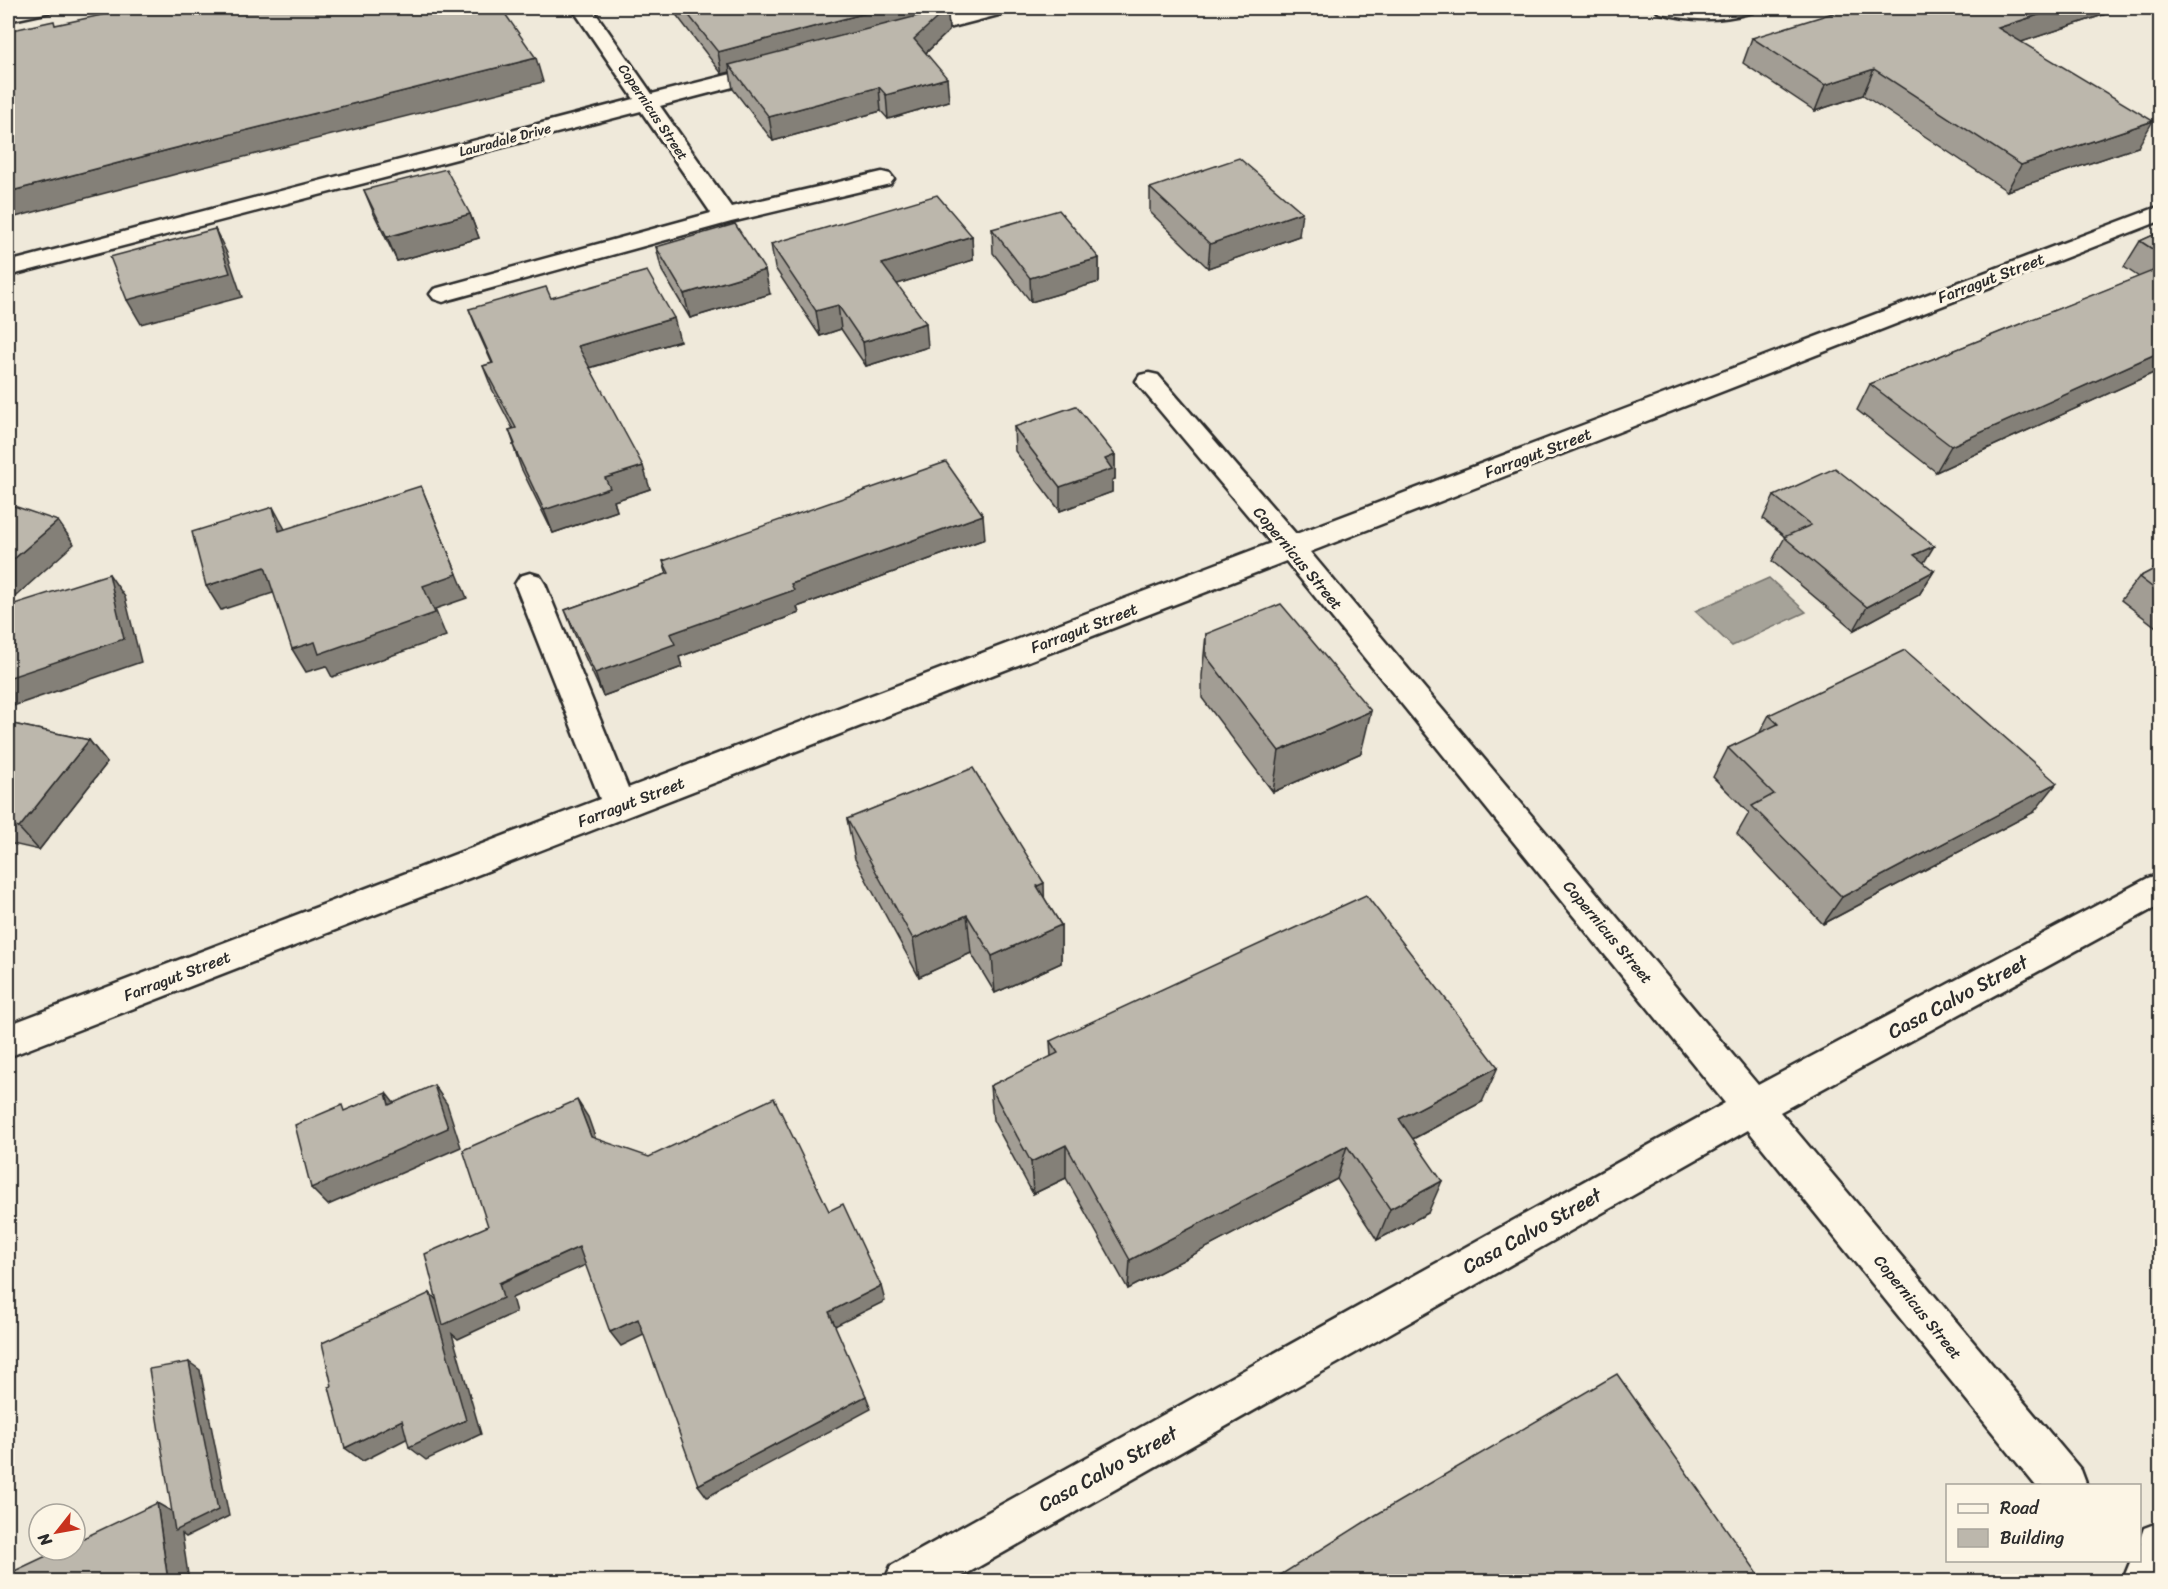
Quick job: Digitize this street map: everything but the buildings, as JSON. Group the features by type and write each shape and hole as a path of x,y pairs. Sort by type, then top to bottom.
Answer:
{"street":[{"path":"8,15 43,8"},
{"name":"Copernicus Street","path":"582,8 725,216"},
{"path":"888,38 1003,8"},
{"path":"1665,8 1686,13 1723,13 1746,8"},
{"name":"Lauradale Drive","path":"8,269 796,63"},
{"path":"443,294 725,216 882,180"},
{"name":"Farragut Street","path":"8,1041 1292,549 2160,213"},
{"name":"Copernicus Street","path":"1149,381 1292,549 2064,1484"},
{"path":"530,584 619,806"},
{"name":"Casa Calvo Street","path":"908,1581 1753,1107 2160,888"},
{"path":"2129,1562 2145,1581 2160,1544"}],"shaded area":[{"path":"1769,578 1806,612 1732,646 1695,611"}]}
